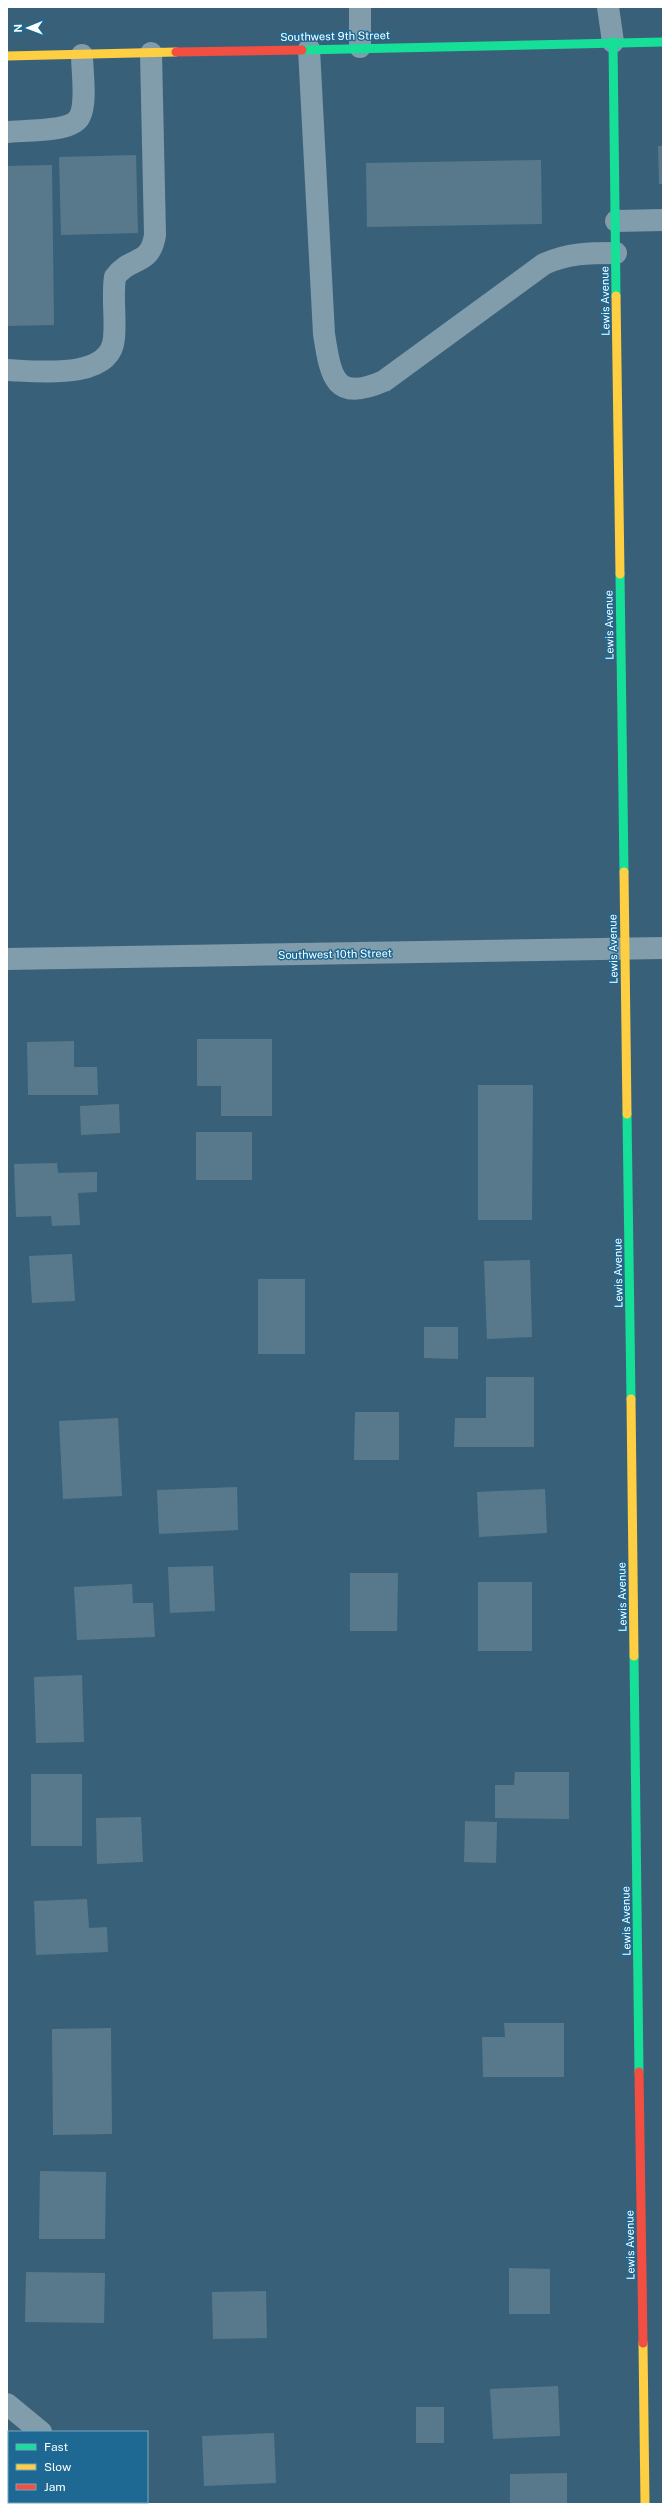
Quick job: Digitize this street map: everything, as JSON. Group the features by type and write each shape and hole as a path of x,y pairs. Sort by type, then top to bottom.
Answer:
{"street":[{"path":"360,7 360,48"},
{"path":"608,7 613,42"},
{"name":"Lewis Avenue","path":"613,42 626,949 645,2504"},
{"name":"Southwest 9th Street","path":"7,56 663,42"},
{"path":"309,49 324,334 327,353 337,383 348,390 367,388 384,381 544,264 561,256 581,253 616,253"},
{"path":"7,370 80,369 96,364 105,358 112,348 115,276 121,269 145,257 153,249 155,235 151,53"},
{"path":"7,132 48,130 69,125 80,118 83,107 82,55"},
{"path":"616,222 663,220"},
{"name":"Southwest 10th Street","path":"7,959 663,948"},
{"path":"7,2404 40,2431"}],"building":[{"path":"658,146 663,146 663,184 659,184"},
{"path":"136,155 138,233 61,235 59,157"},
{"path":"541,160 542,224 367,227 366,163"},
{"path":"52,165 54,325 7,326 7,166"},
{"path":"197,1039 272,1039 272,1116 221,1116 221,1086 197,1086"},
{"path":"74,1041 74,1067 97,1067 98,1095 28,1095 27,1042"},
{"path":"478,1085 533,1085 532,1220 478,1220"},
{"path":"119,1104 120,1133 81,1135 80,1106"},
{"path":"196,1132 252,1132 252,1180 196,1180"},
{"path":"57,1163 58,1173 97,1172 97,1192 78,1193 80,1225 52,1226 51,1216 16,1217 14,1164"},
{"path":"72,1254 75,1301 32,1303 29,1256"},
{"path":"530,1260 532,1337 487,1339 484,1261"},
{"path":"258,1279 305,1279 305,1354 258,1354"},
{"path":"424,1327 458,1327 458,1359 424,1358"},
{"path":"486,1377 534,1377 534,1447 454,1447 455,1418 486,1418"},
{"path":"355,1412 399,1412 399,1460 354,1460"},
{"path":"118,1418 122,1496 63,1499 59,1421"},
{"path":"237,1487 238,1530 159,1534 157,1490"},
{"path":"545,1489 547,1533 479,1537 477,1492"},
{"path":"213,1566 215,1611 170,1613 168,1567"},
{"path":"350,1573 398,1573 397,1631 350,1631"},
{"path":"478,1582 532,1582 532,1651 478,1651"},
{"path":"132,1584 133,1603 153,1603 155,1637 77,1640 74,1587"},
{"path":"82,1675 84,1742 36,1743 34,1677"},
{"path":"515,1772 569,1772 569,1819 495,1818 495,1785 514,1785"},
{"path":"31,1774 82,1774 82,1846 31,1846"},
{"path":"141,1817 143,1862 97,1864 96,1818"},
{"path":"465,1821 497,1822 496,1863 464,1862"},
{"path":"87,1899 89,1928 107,1927 108,1952 36,1955 34,1901"},
{"path":"504,2023 564,2023 564,2077 483,2077 482,2037 505,2037"},
{"path":"111,2028 112,2134 53,2135 52,2029"},
{"path":"40,2171 106,2172 105,2239 39,2239"},
{"path":"509,2268 550,2269 550,2314 509,2314"},
{"path":"26,2272 105,2273 104,2323 25,2322"},
{"path":"266,2291 267,2338 213,2339 212,2292"},
{"path":"558,2386 560,2436 493,2439 490,2389"},
{"path":"416,2407 444,2407 444,2443 416,2443"},
{"path":"274,2433 276,2483 204,2486 202,2436"},
{"path":"567,2473 567,2504 510,2504 510,2474"}],"traffic: fast":[{"path":"613,42 616,296"},
{"path":"302,50 663,42"},
{"path":"620,574 624,872"},
{"path":"627,1114 631,1399"},
{"path":"634,1656 639,2072"}],"traffic: slow":[{"path":"7,56 176,52"},
{"path":"616,296 620,574"},
{"path":"624,872 627,1114"},
{"path":"631,1399 634,1656"},
{"path":"643,2343 645,2504"}],"traffic: jam":[{"path":"176,52 302,50"},
{"path":"639,2072 643,2343"}]}
